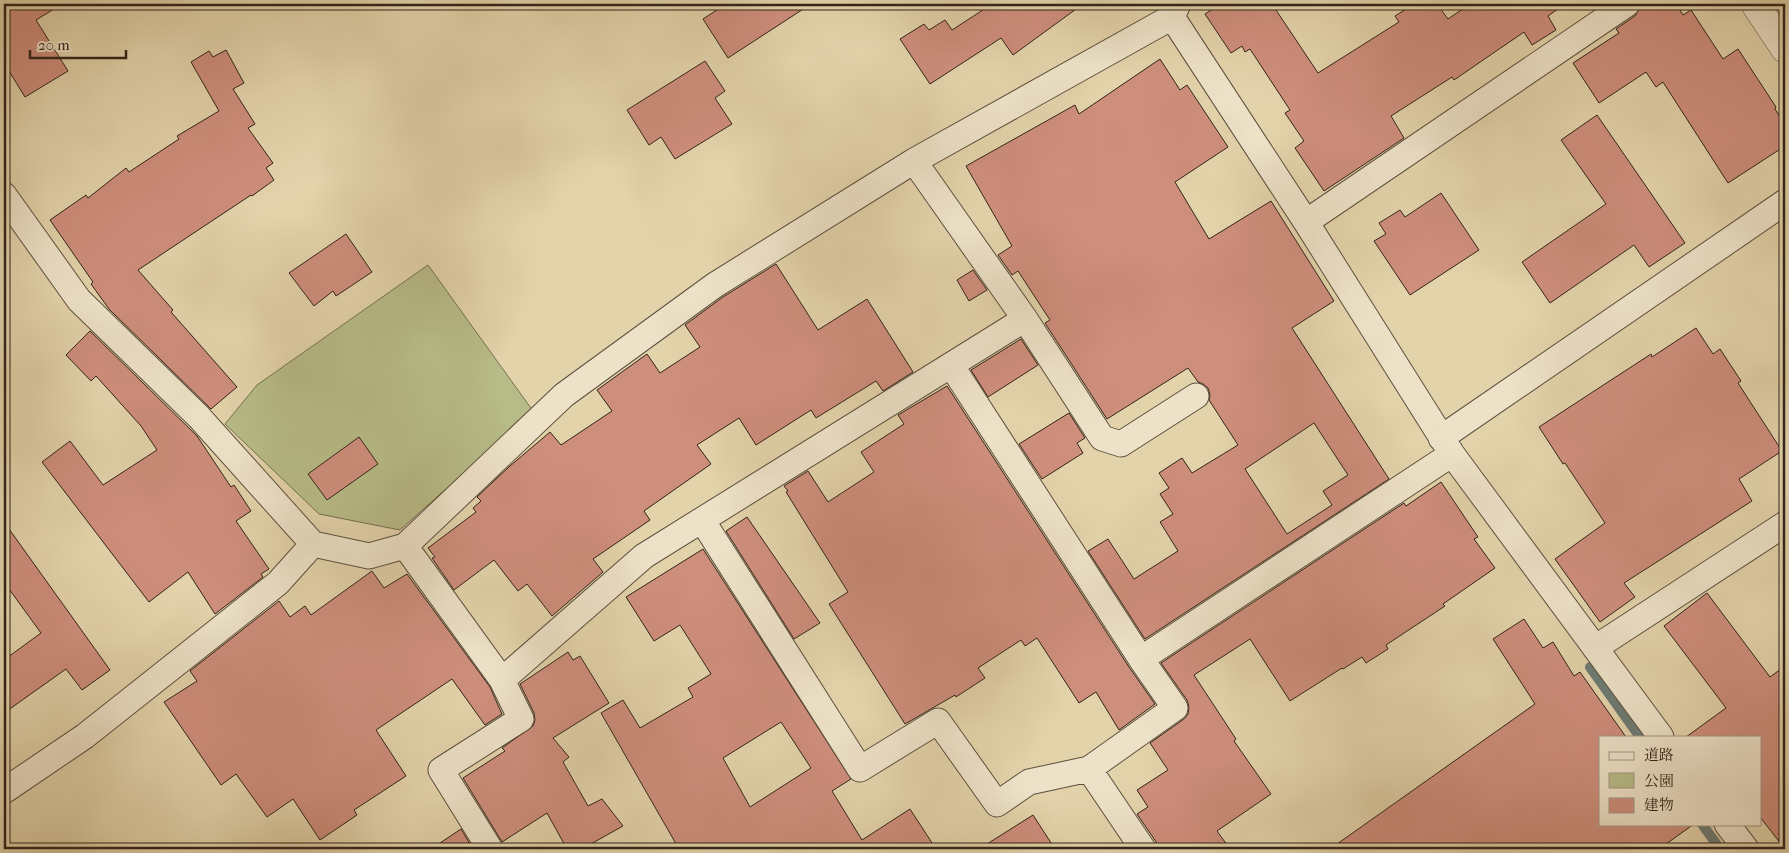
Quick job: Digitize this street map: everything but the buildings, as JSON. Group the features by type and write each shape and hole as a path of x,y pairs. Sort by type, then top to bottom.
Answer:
{"street":[{"path":"1306,222 1627,4"},
{"path":"1755,4 1785,49"},
{"path":"4,195 80,300 199,418 313,544 369,556 406,546 564,395 715,285 914,161 1175,10 1447,446 1661,736"},
{"path":"914,161 1025,319 1102,438 1121,444 1196,396"},
{"path":"1141,659 1447,446 1785,202"},
{"path":"502,680 644,556 1025,319"},
{"path":"702,520 860,769 938,721 997,804 1029,782 1089,769 1175,708 1141,659 951,365"},
{"path":"1595,648 1785,524"},
{"path":"4,791 85,736 278,583 313,544"},
{"path":"406,546 502,680 521,719 441,770 490,849"},
{"path":"1089,769 1143,849"},
{"path":"1729,826 1746,849"}],"green space":[{"path":"428,265 533,411 400,530 319,514 225,424 257,385"}],"waterway":[{"path":"1590,667 1639,736"},
{"path":"1703,826 1720,849"}]}
